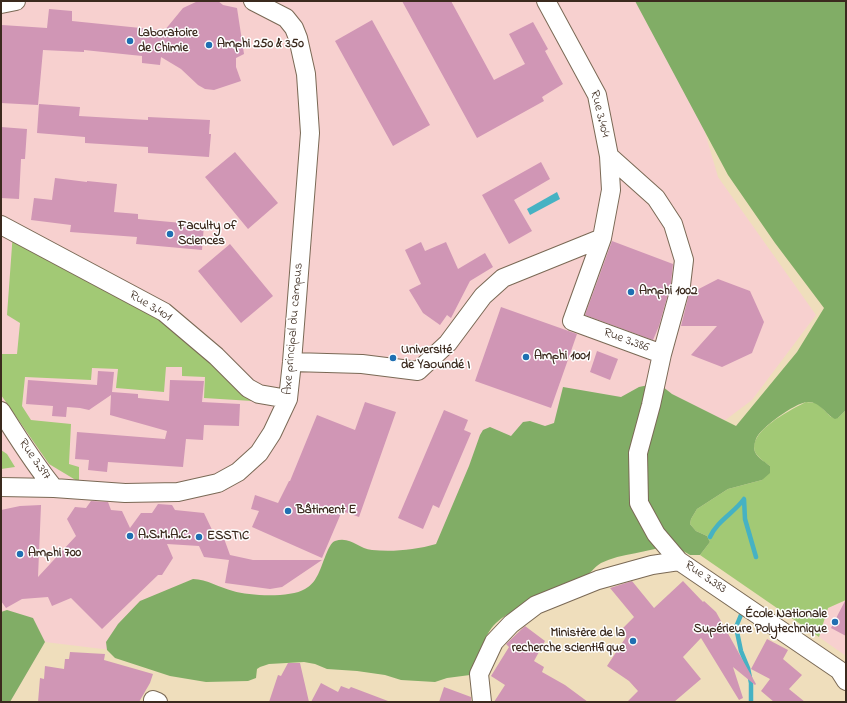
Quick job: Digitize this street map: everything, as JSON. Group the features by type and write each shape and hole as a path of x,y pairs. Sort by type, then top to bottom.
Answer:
{"street":[{"path":"1,4 16,1"},
{"name":"Axe principal du campus","path":"1,487 54,488 124,493 178,492 218,483 238,472 259,453 272,432 288,399 310,133 306,74 298,38 294,28 286,18 253,1"},
{"name":"Rue 3.404","path":"546,1 597,95 609,156 611,190 602,238"},
{"path":"609,156 656,198 673,224 684,260 681,285 662,354"},
{"name":"Rue 3.401","path":"1,225 164,312 216,356 248,388 259,394 288,399"},
{"path":"292,362 362,364 418,371 448,342 483,296 503,278 602,238"},
{"name":"Rue 3.386","path":"602,238 572,321 662,354 651,405 638,453 639,503 656,534 679,561"},
{"name":"Rue 3.397","path":"1,411 42,474 54,488"},
{"path":"482,702 480,674 494,642 511,624 536,605 598,580 652,565 679,561"},
{"name":"Rue 3.383","path":"679,561 839,670 846,681"}],"shaded area":[{"name":"Université de Yaoundé I","path":"1,1 661,1 670,12 718,177 816,315 752,400 468,613 242,666 45,642 10,702 1,702"},
{"name":"École Nationale Supérieure Polytechnique","path":"846,600 846,656 819,637 828,608"}],"green space":[{"path":"635,1 846,1 846,410 835,419 812,402 802,403 787,411 764,429 756,439 754,448 758,456 770,466 770,473 762,480 728,489 697,509 691,519 690,524 696,531 707,536 710,542 700,555 690,555 671,544 617,557 601,563 585,577 561,585 539,601 511,613 496,623 488,634 474,669 470,675 447,678 435,682 401,680 385,675 327,669 315,664 304,662 269,664 260,667 257,669 256,678 248,681 206,682 170,676 115,658 107,650 106,642 118,624 140,601 193,579 203,580 240,593 259,595 290,594 305,589 313,583 327,552 332,543 335,541 346,540 367,549 380,551 412,549 436,544 483,430 490,427 511,436 523,422 530,421 545,426 554,423 563,387 621,397 639,387 658,383 672,394 736,426 797,352 824,308 775,243 728,175"},
{"path":"13,232 164,312 248,388 252,401 204,398 205,377 182,376 182,367 166,367 164,392 116,388 118,369 92,368 91,380 25,377 22,406 31,420 71,424 69,464 79,467 79,482 49,464 1,395 1,354 17,354 20,323 7,315"},
{"path":"806,402 817,403 831,417 838,418 846,410 846,600 828,608 819,637 700,555 710,542 707,536 696,531 690,524 691,519 697,509 728,489 762,480 770,466 758,456 754,448 756,440 770,424 790,410"},
{"path":"1,450 7,454 15,467 1,469"},
{"path":"7,610 33,618 45,642 10,702 1,702 1,612"}],"water":[{"path":"557,192 560,199 530,215 527,209"}],"building":[{"path":"198,1 218,1 223,5 237,8 244,54 236,58 236,67 241,81 214,90 205,89 198,85 181,69 161,57 160,65 142,63 142,56 84,50 84,52 43,50 38,105 1,103 2,25 47,28 49,9 72,11 72,21 160,30 160,36 183,8"},
{"path":"402,1 451,1 494,80 525,64 509,34 533,22 548,49 545,51 563,84 542,97 544,101 477,138"},
{"path":"372,20 430,125 393,146 335,41"},
{"path":"39,104 80,107 79,116 148,120 148,117 210,120 209,134 211,134 209,157 148,153 148,147 85,143 85,137 37,133"},
{"path":"1,127 27,129 25,159 21,159 19,199 1,198"},
{"path":"235,152 278,203 248,229 205,177"},
{"path":"541,162 550,179 514,200 532,231 509,244 482,195"},
{"path":"55,178 117,184 114,212 138,214 138,219 204,225 202,250 136,244 137,237 70,232 71,225 31,220 34,198 52,200"},
{"name":"Amphi 1002","path":"612,241 673,264 671,283 659,326 653,340 585,315"},
{"path":"421,242 425,251 446,242 458,269 485,253 493,267 470,281 451,318 447,315 440,325 423,313 409,290 421,284 405,250"},
{"path":"230,244 273,296 241,323 198,271"},
{"path":"718,279 750,291 764,322 752,353 722,367 691,355 717,326 681,326 689,294"},
{"name":"Amphi 1001","path":"501,307 577,334 551,408 475,381"},
{"path":"597,351 618,359 610,380 590,372"},
{"path":"98,371 114,372 112,392 138,394 138,398 169,401 170,380 204,381 202,402 240,404 239,426 204,425 203,440 186,439 183,467 108,462 107,472 88,470 89,460 75,459 77,432 165,439 167,431 110,415 111,395 89,410 67,407 66,417 52,416 53,406 26,404 28,380 97,385"},
{"path":"365,402 396,412 359,517 342,511 322,558 252,527 259,511 251,509 255,495 278,503 290,481 317,415 355,430"},
{"path":"444,410 468,420 464,430 471,433 439,508 433,505 423,529 398,518"},
{"path":"91,501 108,502 111,510 122,511 130,528 141,513 152,513 158,504 172,505 175,510 204,513 214,534 222,533 230,555 253,560 322,560 282,587 270,589 225,583 229,560 204,557 199,546 167,544 173,558 162,575 158,575 102,629 71,598 52,606 48,597 22,599 6,608 1,601 1,510 20,506 41,505 38,577 76,536 67,519 75,507 86,508"},
{"path":"632,581 654,608 683,581 703,602 704,601 716,612 756,684 755,685 733,667 743,698 739,700 701,638 683,657 701,679 674,702 627,702 638,691 629,681 607,666 626,637 620,631 634,617 610,588"},
{"path":"846,599 846,636 831,628"},
{"path":"525,626 545,641 534,661 544,667 542,672 565,685 588,702 494,702 505,685 491,676 509,647 506,644"},
{"path":"767,639 788,650 783,659 802,675 789,689 805,702 774,702 761,691 770,679 751,669"},
{"path":"70,652 105,654 104,660 153,674 150,683 139,702 38,702 40,678 44,679 45,666 64,669 65,659 69,659"},
{"path":"288,663 300,663 309,702 269,702 278,675 281,676"},
{"path":"321,683 338,692 341,686 349,689 351,687 388,701 311,702"},
{"path":"444,687 471,697 471,702 439,702"}],"waterway":[{"path":"710,537 717,526 744,499 745,519 756,557"},
{"path":"743,610 736,627 741,651 748,668 751,683 751,702"}],"place":[{"name":"Laboratoire de Chimie","path":"130,41"},
{"name":"Amphi 250 & 350","path":"209,45"},
{"name":"Faculty of Sciences","path":"170,234"},
{"name":"Amphi 1002","path":"631,292"},
{"name":"Amphi 1001","path":"526,357"},
{"name":"Université de Yaoundé I","path":"393,358"},
{"name":"Bâtiment E","path":"288,511"},
{"name":"A.S.M.A.C.","path":"130,536"},
{"name":"ESSTIC","path":"199,537"},
{"name":"Amphi 700","path":"20,554"},
{"name":"École Nationale Supérieure Polytechnique","path":"835,622"},
{"name":"Ministère de la recherche scientifique","path":"633,641"}]}
